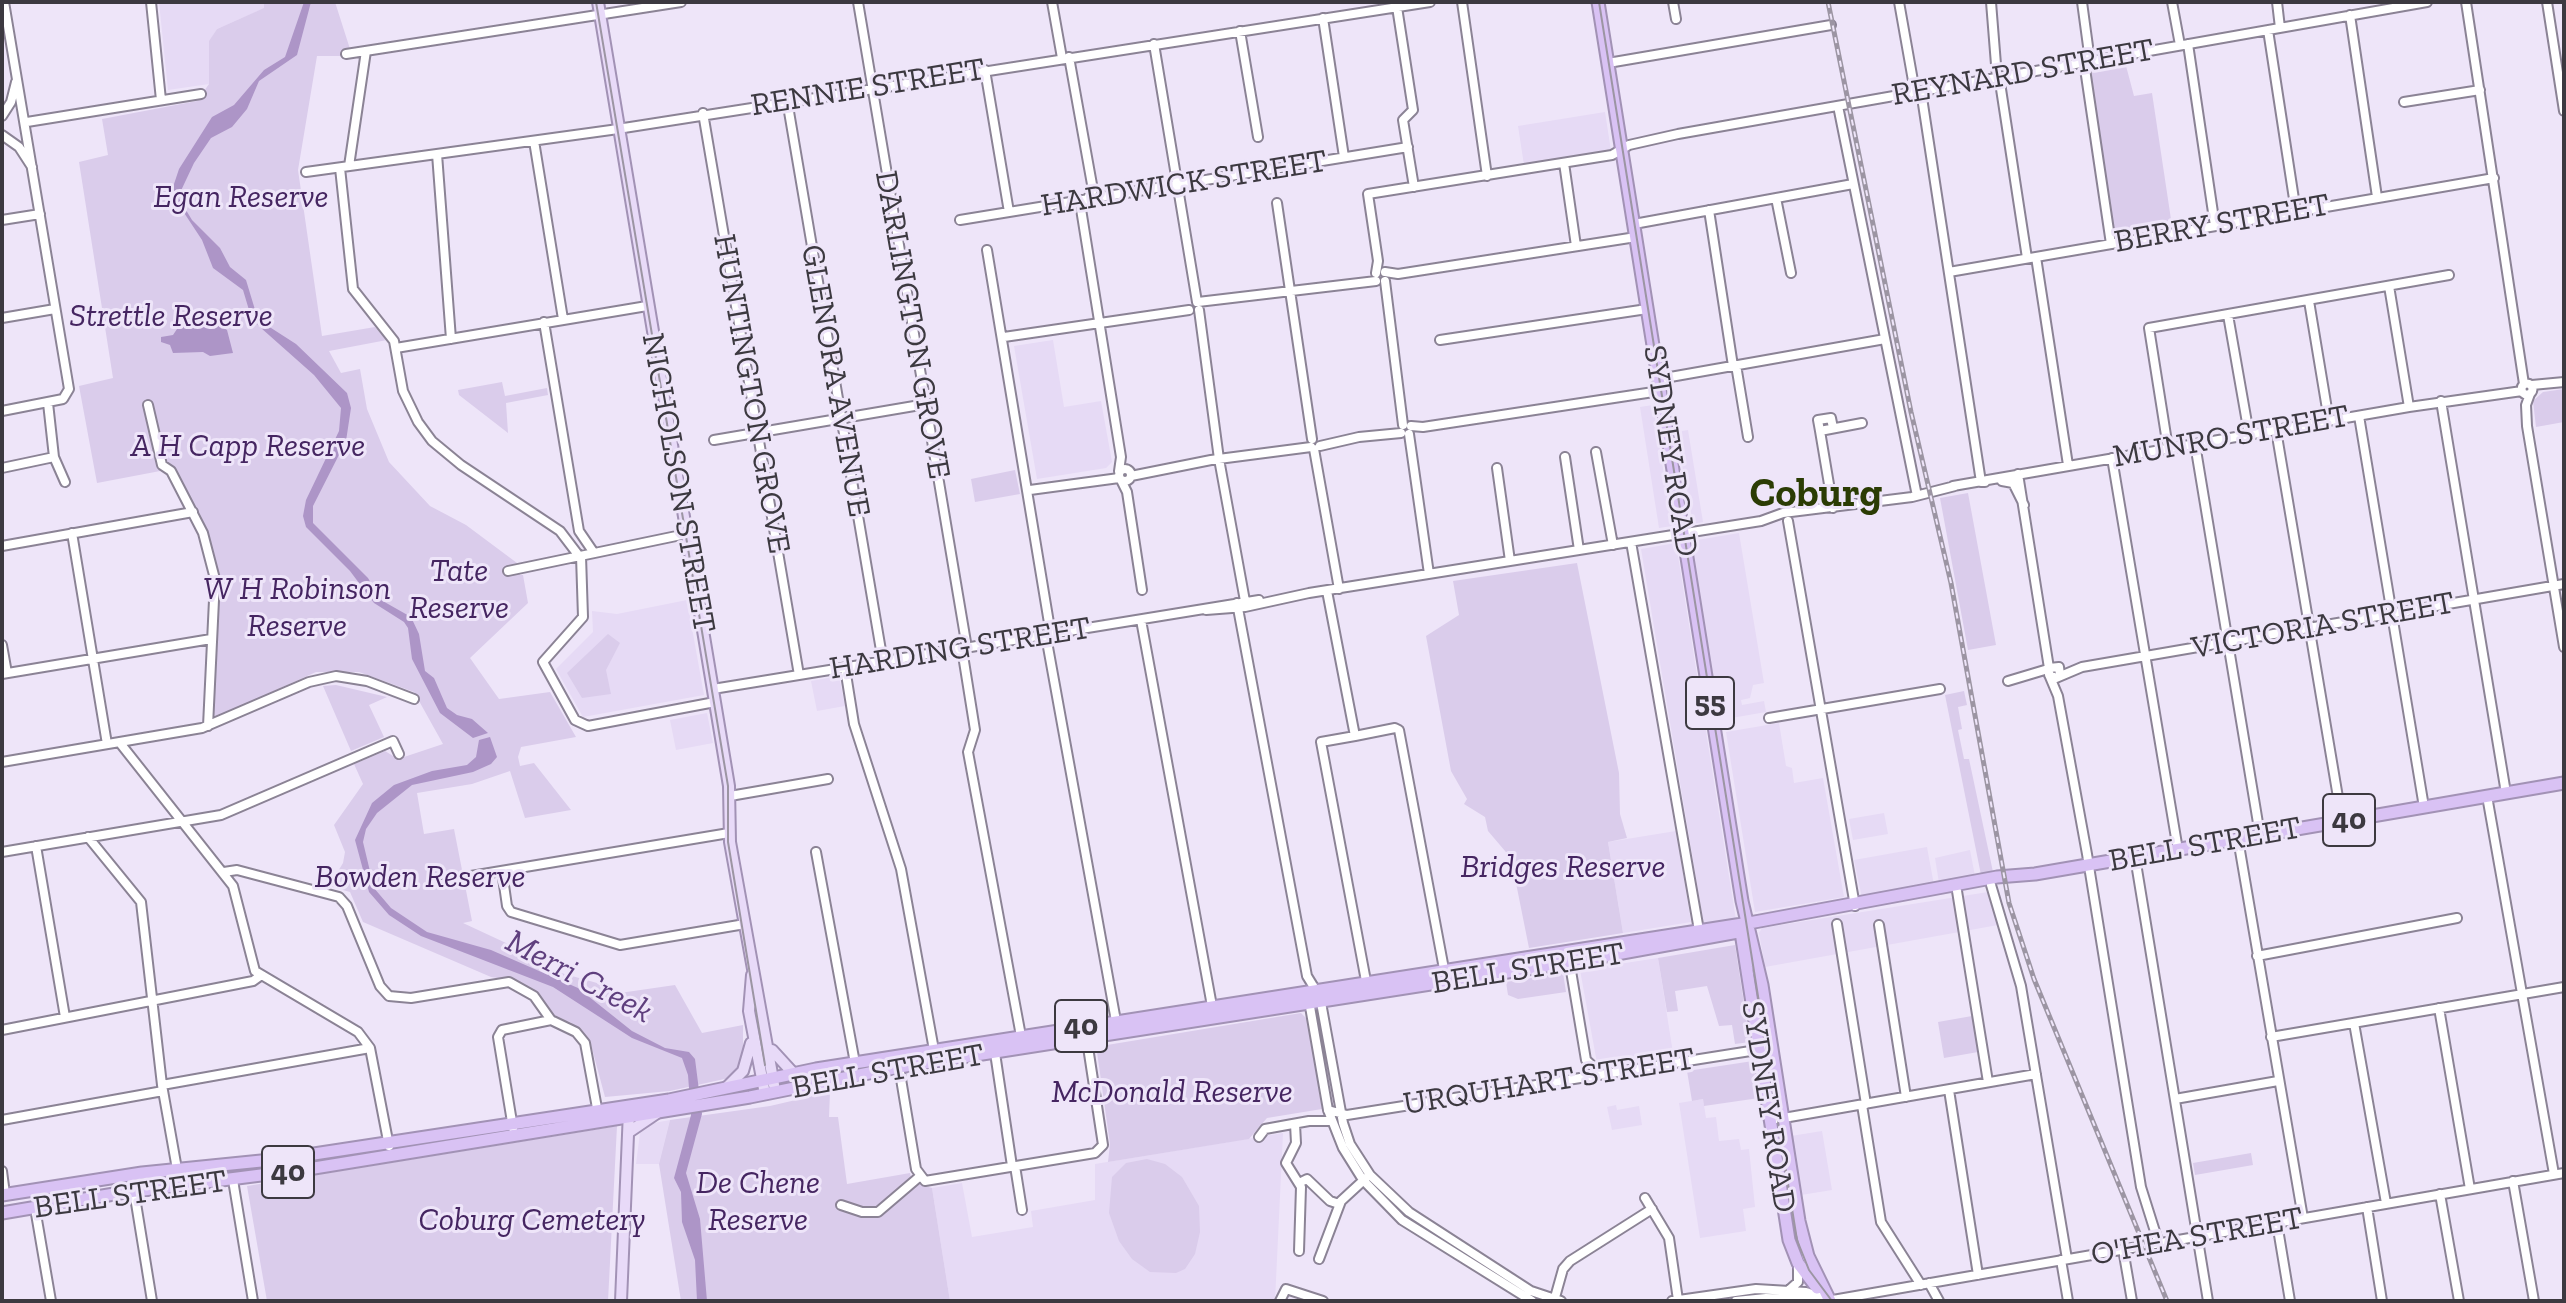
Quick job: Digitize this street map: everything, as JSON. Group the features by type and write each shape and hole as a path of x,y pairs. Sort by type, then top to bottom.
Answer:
{"highway":[{"name":"SYDNEY ROAD","path":"1598,2 1742,901 1758,1050 1789,1240 1798,1263 1828,1301"},
{"name":"BELL STREET","path":"1854,905 1957,891 2035,874 2564,783"},
{"name":"BELL STREET","path":"769,1087 794,1074 816,1069 1021,1036 1086,1032 1315,1003 1568,956 1700,936 1997,877 2035,874"},
{"name":"SYDNEY ROAD","path":"1745,927 1772,1048 1804,1245 1828,1301"},
{"name":"BELL STREET","path":"4,1194 199,1166 514,1134 629,1110 769,1087 820,1083 899,1067 995,1053 1086,1032 1116,1021 1444,969 1568,956"},
{"path":"816,1069 820,1083"},
{"name":"BELL STREET","path":"2,1213 134,1191 233,1180 512,1121 597,1108 660,1112 685,1102"},
{"path":"199,1166 207,1183"}],"main road":[{"name":"NICHOLSON STREET","path":"598,2 647,306 676,446 686,534 730,796 729,833 768,1046 769,1087"},
{"name":"NICHOLSON STREET","path":"752,965 749,1005 753,1037 769,1087"},
{"path":"719,1095 743,1071 753,1037"},
{"path":"768,1046 782,1065 794,1074"},
{"path":"621,1301 629,1110"},
{"path":"629,1132 660,1112"}],"street":[{"path":"2,411 48,403 66,397 69,389 27,122 4,2"},
{"path":"151,2 161,100"},
{"path":"346,54 681,2"},
{"name":"DARLINGTON GROVE","path":"858,2 964,648 975,730 968,752 1021,1036"},
{"path":"1052,2 1093,190 1081,209 1126,474 1142,590"},
{"name":"RENNIE STREET","path":"306,172 534,141 1430,2"},
{"path":"1462,2 1487,176"},
{"path":"1673,2 1676,19"},
{"path":"1899,2 1918,91 1949,272 1981,482 2009,481 2024,505"},
{"path":"1991,2 1998,77 2068,465"},
{"path":"2082,2 2111,244"},
{"path":"2172,2 2184,45 2215,226"},
{"path":"2277,2 2280,28"},
{"name":"REYNARD STREET","path":"1381,277 1368,194 1612,155 1675,134 2280,28 2350,15 2376,6 2427,2"},
{"path":"2466,2 2527,388 2527,426 2564,647"},
{"path":"2547,2 2564,111"},
{"path":"1397,7 1413,110 1403,118 1414,187"},
{"path":"2350,15 2377,197"},
{"path":"1323,18 1344,157"},
{"path":"1608,63 1831,25"},
{"path":"2268,30 2296,212"},
{"path":"1240,31 1258,137"},
{"path":"1154,44 1240,603 1307,976 1341,1115 1350,1144 1366,1177"},
{"path":"366,51 345,167 353,289 396,348 405,396 428,437 465,468 560,531 580,556 583,617 543,662 575,720 588,726 715,702"},
{"path":"985,70 1009,212"},
{"path":"2,116 14,95 16,73"},
{"path":"2404,102 2480,90"},
{"path":"27,122 201,94"},
{"name":"GLENORA AVENUE","path":"787,100 883,662"},
{"path":"1838,106 1916,491"},
{"name":"HUNTINGTON GROVE","path":"703,113 799,675"},
{"path":"2,135 19,147 34,171"},
{"path":"534,141 563,319"},
{"name":"HARDWICK STREET","path":"960,220 1408,147"},
{"path":"437,154 451,339"},
{"path":"1564,163 1576,246"},
{"name":"BERRY STREET","path":"1949,272 2494,178"},
{"path":"1634,224 1853,184"},
{"path":"1776,198 1791,273"},
{"path":"1277,203 1339,589"},
{"path":"1709,210 1748,437"},
{"path":"2,220 40,214"},
{"path":"1004,337 1636,237"},
{"path":"987,250 1030,490 1048,635 1116,1021"},
{"path":"2168,448 2149,328 2449,275"},
{"path":"1381,277 1429,574"},
{"path":"2389,286 2409,407"},
{"path":"2309,301 2329,421"},
{"path":"396,348 647,306"},
{"path":"2,318 55,309"},
{"path":"1440,340 1647,309"},
{"path":"2228,315 2249,434"},
{"path":"544,322 579,529 594,553"},
{"path":"1030,490 1423,427 1660,385 1735,366 1885,339"},
{"name":"MUNRO STREET","path":"1906,496 1916,491 2564,382"},
{"path":"2441,401 2506,793"},
{"path":"48,403 54,457 65,482"},
{"path":"714,440 926,404"},
{"path":"148,405 162,465 171,471 203,533 215,579 208,726"},
{"path":"2359,416 2424,807"},
{"path":"1833,508 1820,431 1862,423"},
{"path":"2276,430 2342,821"},
{"path":"2195,444 2260,835"},
{"path":"1596,452 1613,545"},
{"path":"2,468 54,457"},
{"path":"1565,457 1579,550"},
{"path":"2112,458 2178,850"},
{"path":"1497,468 1510,561"},
{"path":"2018,474 2088,865 2137,1167 2158,1241"},
{"name":"MUNRO STREET","path":"1683,533 1785,519 1955,486"},
{"path":"2,546 193,512"},
{"path":"1785,519 1823,709 1854,905"},
{"path":"72,533 107,744"},
{"name":"HARDING STREET","path":"713,689 1683,533"},
{"path":"508,571 686,534"},
{"path":"1631,542 1700,936"},
{"name":"VICTORIA STREET","path":"2008,681 2564,584"},
{"path":"1327,591 1355,736"},
{"path":"1141,620 1212,1006"},
{"path":"2,645 4,673 211,639"},
{"path":"845,668 854,724 901,869 934,1050"},
{"path":"2,762 208,726 309,682 336,676 367,681 414,699"},
{"path":"1769,718 1940,689"},
{"path":"1366,981 1321,742 1395,728 1399,730 1444,969"},
{"path":"2,852 227,813 393,741 399,754"},
{"path":"120,743 233,886 252,965 260,976 358,1032 370,1048 389,1149"},
{"path":"730,796 828,779"},
{"path":"2487,796 2554,1174"},
{"path":"447,880 729,833"},
{"path":"88,837 141,902 163,1088 177,1169"},
{"path":"2238,839 2303,1218"},
{"path":"36,846 65,1017"},
{"path":"816,852 855,1063"},
{"path":"2135,857 2208,1301"},
{"path":"224,872 237,870 339,897 347,906 380,986 389,996 411,998 509,982 534,996 551,1020 576,1032 585,1043 597,1108"},
{"path":"502,871 507,906 511,912 620,945 745,924"},
{"path":"1991,885 2021,985 2068,1301"},
{"path":"1957,891 1988,1082"},
{"path":"2257,956 2457,918"},
{"path":"1837,924 1883,1227 1939,1301"},
{"path":"1879,925 1906,1097"},
{"path":"1568,956 1586,1060 1589,1067 1600,1073"},
{"path":"2,1030 253,981 260,976"},
{"path":"2271,1037 2564,987"},
{"path":"1315,1003 1331,1121 1366,1177 1384,1198 1532,1301"},
{"path":"2439,1008 2470,1189"},
{"path":"514,1134 498,1037 502,1030 551,1020"},
{"path":"2354,1023 2386,1203"},
{"path":"841,1205 862,1212 878,1212 922,1179 1100,1152 1103,1145 1086,1032"},
{"path":"2,1120 370,1048"},
{"name":"URQUHART STREET","path":"1341,1115 1772,1048"},
{"path":"995,1053 1022,1210"},
{"path":"1574,1077 1584,1069 1586,1060"},
{"path":"899,1067 922,1179"},
{"path":"1770,1121 2036,1074"},
{"path":"2175,1099 2278,1081"},
{"path":"1949,1090 1978,1275"},
{"path":"1327,1107 1341,1115"},
{"path":"1309,1121 1327,1107"},
{"path":"1259,1137 1265,1129 1309,1121 1331,1121"},
{"path":"1295,1124 1296,1143 1287,1155 1286,1163 1299,1183 1299,1251"},
{"path":"2,1171 4,1194"},
{"name":"O'HEA STREET","path":"1828,1301 2158,1241 2564,1173"},
{"path":"1319,1259 1339,1204 1366,1177"},
{"path":"1299,1183 1307,1179 1330,1201 1339,1204"},
{"path":"233,1180 253,1301"},
{"path":"2513,1181 2534,1301"},
{"path":"134,1191 152,1301"},
{"path":"2440,1194 2459,1301"},
{"path":"1645,1198 1669,1238 1675,1300 1756,1289 1789,1291 1828,1301"},
{"path":"2367,1207 2382,1301"},
{"path":"35,1208 51,1301"},
{"path":"1472,1258 1555,1301 1563,1269 1570,1261 1652,1209"},
{"path":"2277,1223 2290,1301"},
{"path":"2123,1249 2132,1301"},
{"path":"1789,1291 1799,1279 1798,1263"},
{"path":"1280,1301 1286,1289 1323,1301"},
{"path":"1736,1301 1759,1298 1828,1301"}],"shaded area":[{"path":"159,2 264,2 265,8 217,29 209,42 209,84 168,90"},
{"path":"304,2 311,2 297,55 259,81 247,109 232,127 211,138 194,163 178,197 192,220 220,248 230,267 246,280 256,313 268,326 296,344 347,393 351,408 346,441 313,506 313,523 368,578 381,600 411,617 419,634 425,671 434,678 447,708 472,719 488,733 473,738 440,713 412,659 408,628 404,622 374,603 350,571 306,527 303,516 306,500 339,431 341,408 314,375 252,320 243,290 213,268 202,240 171,193 179,169 212,117 234,105 264,70 285,57"},
{"path":"1605,112 1611,151 1524,165 1518,126"},
{"path":"211,320 227,330 233,353 210,356 203,352 173,353 170,345 161,342 161,337 173,335 179,326 206,324"},
{"path":"1053,340 1064,407 1101,401 1112,462 1106,468 1037,479 1014,346"},
{"path":"1653,405 1672,526 1659,528 1640,407"},
{"path":"1688,430 1703,522 1693,524 1676,432"},
{"path":"1739,533 1764,683 1753,685 1750,698 1741,700 1742,705 1764,701 1766,712 1720,720 1691,541"},
{"path":"1676,543 1736,920 1704,926 1641,549"},
{"path":"687,600 704,695 583,717 556,669 593,632 592,611 617,614"},
{"path":"839,676 845,706 817,711 811,681"},
{"path":"707,713 713,743 676,750 670,720"},
{"path":"1779,723 1786,766 1792,768 1794,783 1823,778 1844,897 1755,912 1726,732"},
{"path":"490,737 497,757 491,764 473,772 412,785 377,813 366,829 363,842 374,888 391,908 427,932 491,950 578,988 632,1031 665,1048 689,1052 695,1059 702,1114 686,1173 700,1219 707,1301 697,1301 695,1260 682,1222 681,1192 674,1178 691,1115 688,1075 682,1058 632,1038 553,987 421,936 389,915 369,892 355,840 372,803 394,785 432,771 467,765 476,757 479,740"},
{"path":"1884,813 1888,834 1853,840 1849,819"},
{"path":"1676,831 1691,922 1623,933 1608,842"},
{"path":"1927,847 1934,885 1862,898 1854,860"},
{"path":"1970,850 1975,876 1939,883 1935,858"},
{"path":"1988,892 1998,925 1765,967 1759,933 1762,928"},
{"path":"1658,958 1673,1053 1597,1063 1580,970"},
{"path":"1703,1099 1706,1118 1716,1117 1719,1141 1739,1139 1741,1150 1749,1149 1755,1207 1743,1209 1746,1231 1700,1238 1679,1103"},
{"path":"1616,1105 1617,1110 1639,1106 1642,1125 1612,1130 1607,1107"},
{"path":"670,1120 659,1164 636,1164 640,1133 654,1123"},
{"path":"1822,1131 1832,1190 1801,1195 1791,1136"},
{"path":"1283,1133 1275,1301 950,1301 932,1188 962,1183 972,1237 1033,1227 1031,1211 1095,1200 1095,1164"}],"green space":[{"path":"264,2 335,2 350,49 342,56 317,56 298,170 322,336 375,327 387,340 329,351 341,373 360,369 367,409 389,462 430,506 466,525 517,563 520,575 523,575 528,603 470,658 499,699 550,692 576,737 521,747 518,757 520,766 534,763 571,810 525,818 510,771 472,784 417,793 424,834 454,829 472,921 463,923 549,963 547,969 597,983 613,994 675,985 702,1033 743,1025 743,1060 729,1078 670,1091 605,1097 590,1041 570,1022 555,1018 534,990 518,981 491,977 363,922 350,892 329,886 343,863 345,852 334,825 363,784 354,764 385,751 398,759 443,744 414,692 359,672 316,672 212,719 219,576 176,468 97,483 79,386 113,378 79,162 108,155 102,119 197,101 209,84 209,41 217,29 264,8"},
{"path":"2125,62 2134,96 2152,93 2172,226 2121,234 2114,230 2090,73"},
{"path":"502,382 505,396 547,388 548,395 506,403 508,433 459,395 458,390"},
{"path":"2564,389 2564,422 2536,427 2533,401 2543,392"},
{"path":"1015,470 1020,494 975,502 971,479"},
{"path":"1968,493 1996,645 1968,650 1940,498"},
{"name":"Bridges Reserve","path":"1577,563 1619,773 1620,814 1627,838 1608,842 1623,933 1529,948 1511,858 1488,831 1485,817 1464,804 1467,799 1451,771 1426,636 1459,615 1453,581"},
{"path":"608,634 620,643 606,670 611,694 582,698 567,673"},
{"path":"336,685 387,697 369,705 384,737 351,751 323,686"},
{"path":"1964,691 1967,705 1958,707 1962,729 1958,730 1964,759 1969,759 1993,872 1981,875 1945,695"},
{"path":"1735,945 1750,1042 1735,1044 1732,1025 1719,1026 1707,986 1675,991 1678,1011 1667,1012 1658,958"},
{"path":"1563,973 1566,992 1518,999 1508,995 1506,982"},
{"name":"McDonald Reserve","path":"1301,1013 1308,1020 1322,1109 1267,1118 1249,1139 1108,1162 1110,1144 1097,1052 1101,1046"},
{"path":"1972,1016 1978,1052 1944,1058 1938,1022"},
{"path":"1753,1061 1759,1098 1704,1106 1703,1099 1692,1101 1687,1071"},
{"name":"De Chene Reserve","path":"830,1092 829,1117 838,1117 847,1184 910,1173 912,1182 932,1188 950,1301 681,1301 659,1164 670,1120 770,1106"},
{"name":"Coburg Cemetery","path":"617,1126 608,1301 267,1301 247,1186"},
{"path":"2251,1153 2253,1165 2195,1175 2193,1163"},
{"path":"1147,1159 1165,1164 1182,1177 1199,1206 1200,1232 1195,1254 1185,1269 1176,1273 1150,1272 1132,1259 1119,1241 1109,1213 1112,1177 1126,1163"}],"tram line":[{"path":"596,2 728,786 728,842 765,1065"},
{"path":"1599,2 1797,1240 1809,1270 1832,1301"}],"railway":[{"path":"1828,2 1911,412 1951,583 2009,903 2034,979 2167,1301"}],"district":[{"name":"Coburg","path":"1816,495"}],"park label":[{"name":"Egan Reserve","path":"241,198"},
{"name":"Strettle Reserve","path":"171,317"},
{"name":"A H Capp Reserve","path":"248,447"},
{"name":"Tate Reserve","path":"459,590"},
{"name":"W H Robinson Reserve","path":"297,608"},
{"name":"Bowden Reserve","path":"420,878"}],"water label":[{"name":"Merri Creek","path":"579,977"}]}
